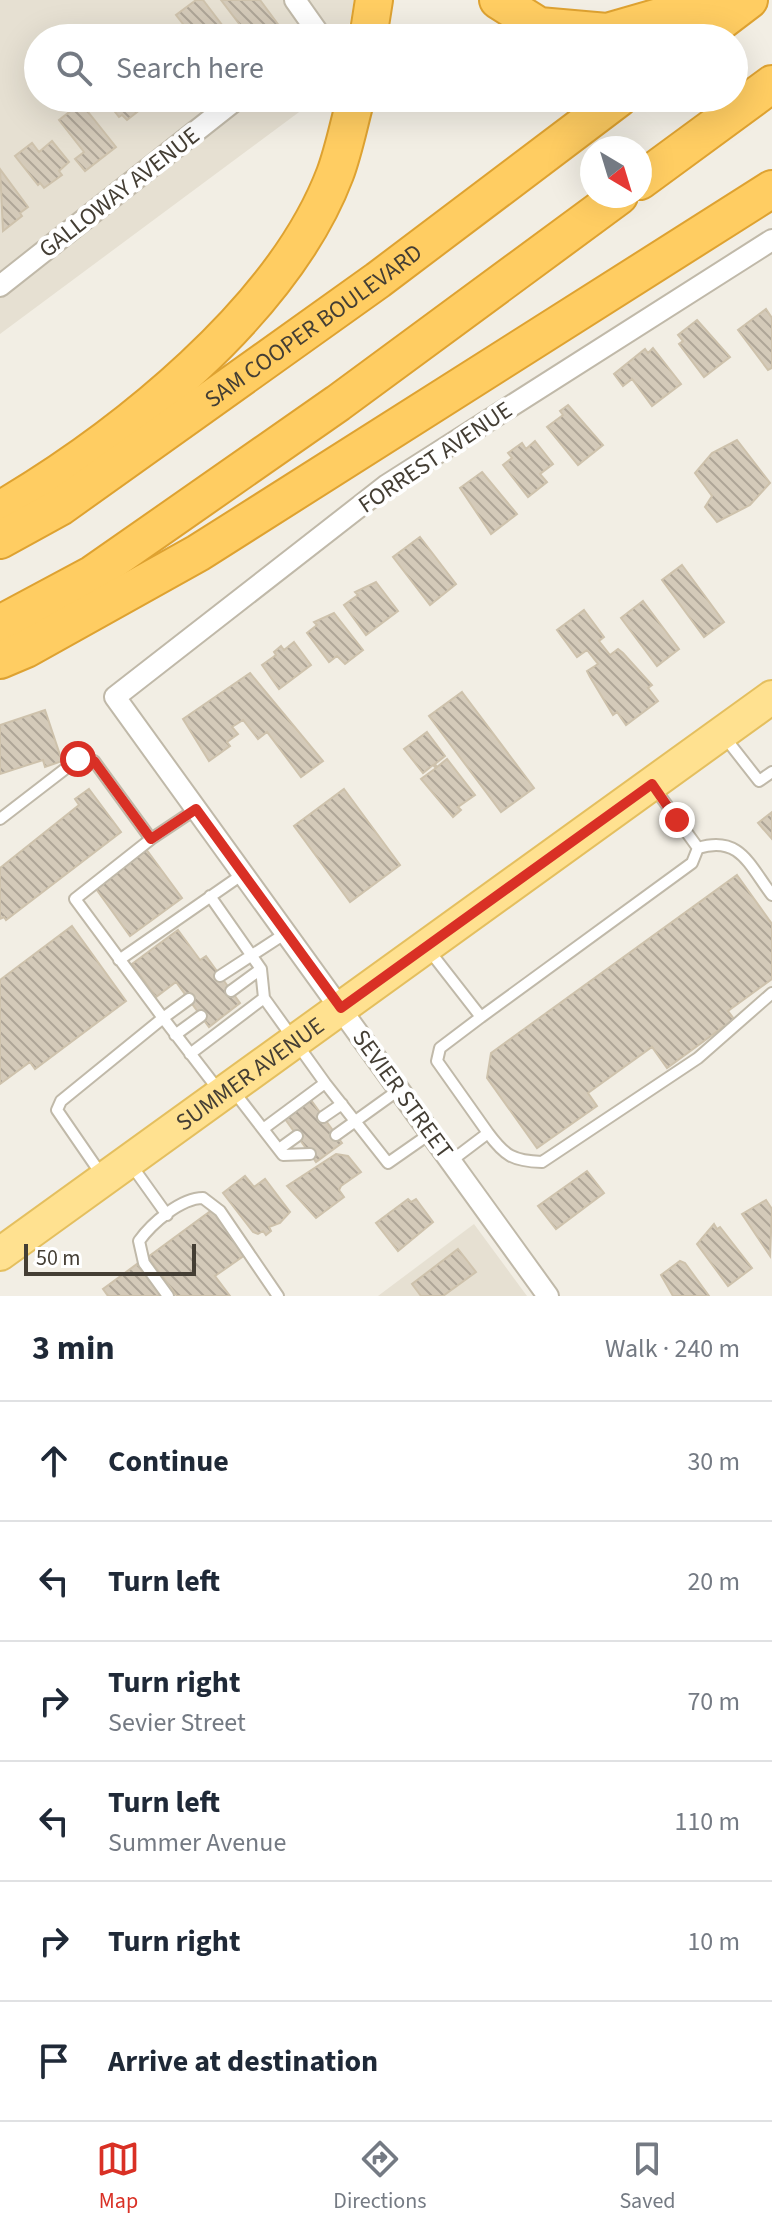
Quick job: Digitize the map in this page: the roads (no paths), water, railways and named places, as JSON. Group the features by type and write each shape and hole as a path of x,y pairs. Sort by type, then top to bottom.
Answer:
{"highway":[{"path":"370,24 374,0"},
{"path":"498,0 536,24"},
{"path":"635,24 718,0"},
{"path":"717,24 749,0"},
{"path":"748,102 772,84"},
{"path":"0,510 129,423 214,348 286,264 334,176 352,112"},
{"name":"SAM COOPER BOULEVARD","path":"0,540 60,507 378,280 600,112"},
{"path":"652,172 734,112"},
{"path":"0,660 26,649 198,553 772,189"},
{"path":"0,624 93,574 338,403 603,208"}],"main road":[{"name":"SUMMER AVENUE","path":"7,1245 117,1170 722,733 769,706"}],"street":[{"path":"295,0 312,24"},
{"name":"GALLOWAY AVENUE","path":"0,286 220,112"},
{"name":"FORREST AVENUE","path":"115,697 387,485 772,240"},
{"name":"SEVIER STREET","path":"115,697 548,1296"}],"lane":[{"path":"722,733 759,781 772,772"},
{"path":"0,819 78,759 94,761 151,839"},
{"path":"652,784 698,848"},
{"path":"196,809 151,839 75,899 190,1054 263,1129 283,1155 310,1154"},
{"path":"698,848 723,843 735,847 772,895"},
{"path":"698,848 692,863 440,1048 437,1061 505,1156 517,1161 542,1162 698,1058 772,993"},
{"path":"119,960 243,874"},
{"path":"210,896 261,969 264,998 388,1163 431,1133"},
{"path":"220,976 286,933"},
{"path":"426,947 481,1017"},
{"path":"231,991 261,969"},
{"path":"190,1054 264,998"},
{"path":"167,1215 57,1110 61,1101 189,999"},
{"path":"175,1035 201,1016"},
{"path":"263,1129 325,1083"},
{"path":"336,1135 400,1089"},
{"path":"323,1117 342,1104"},
{"path":"451,1161 488,1133"},
{"path":"279,1149 297,1136"},
{"path":"168,1296 144,1263 139,1241 167,1215 195,1198 209,1200 220,1211 278,1296"}]}
